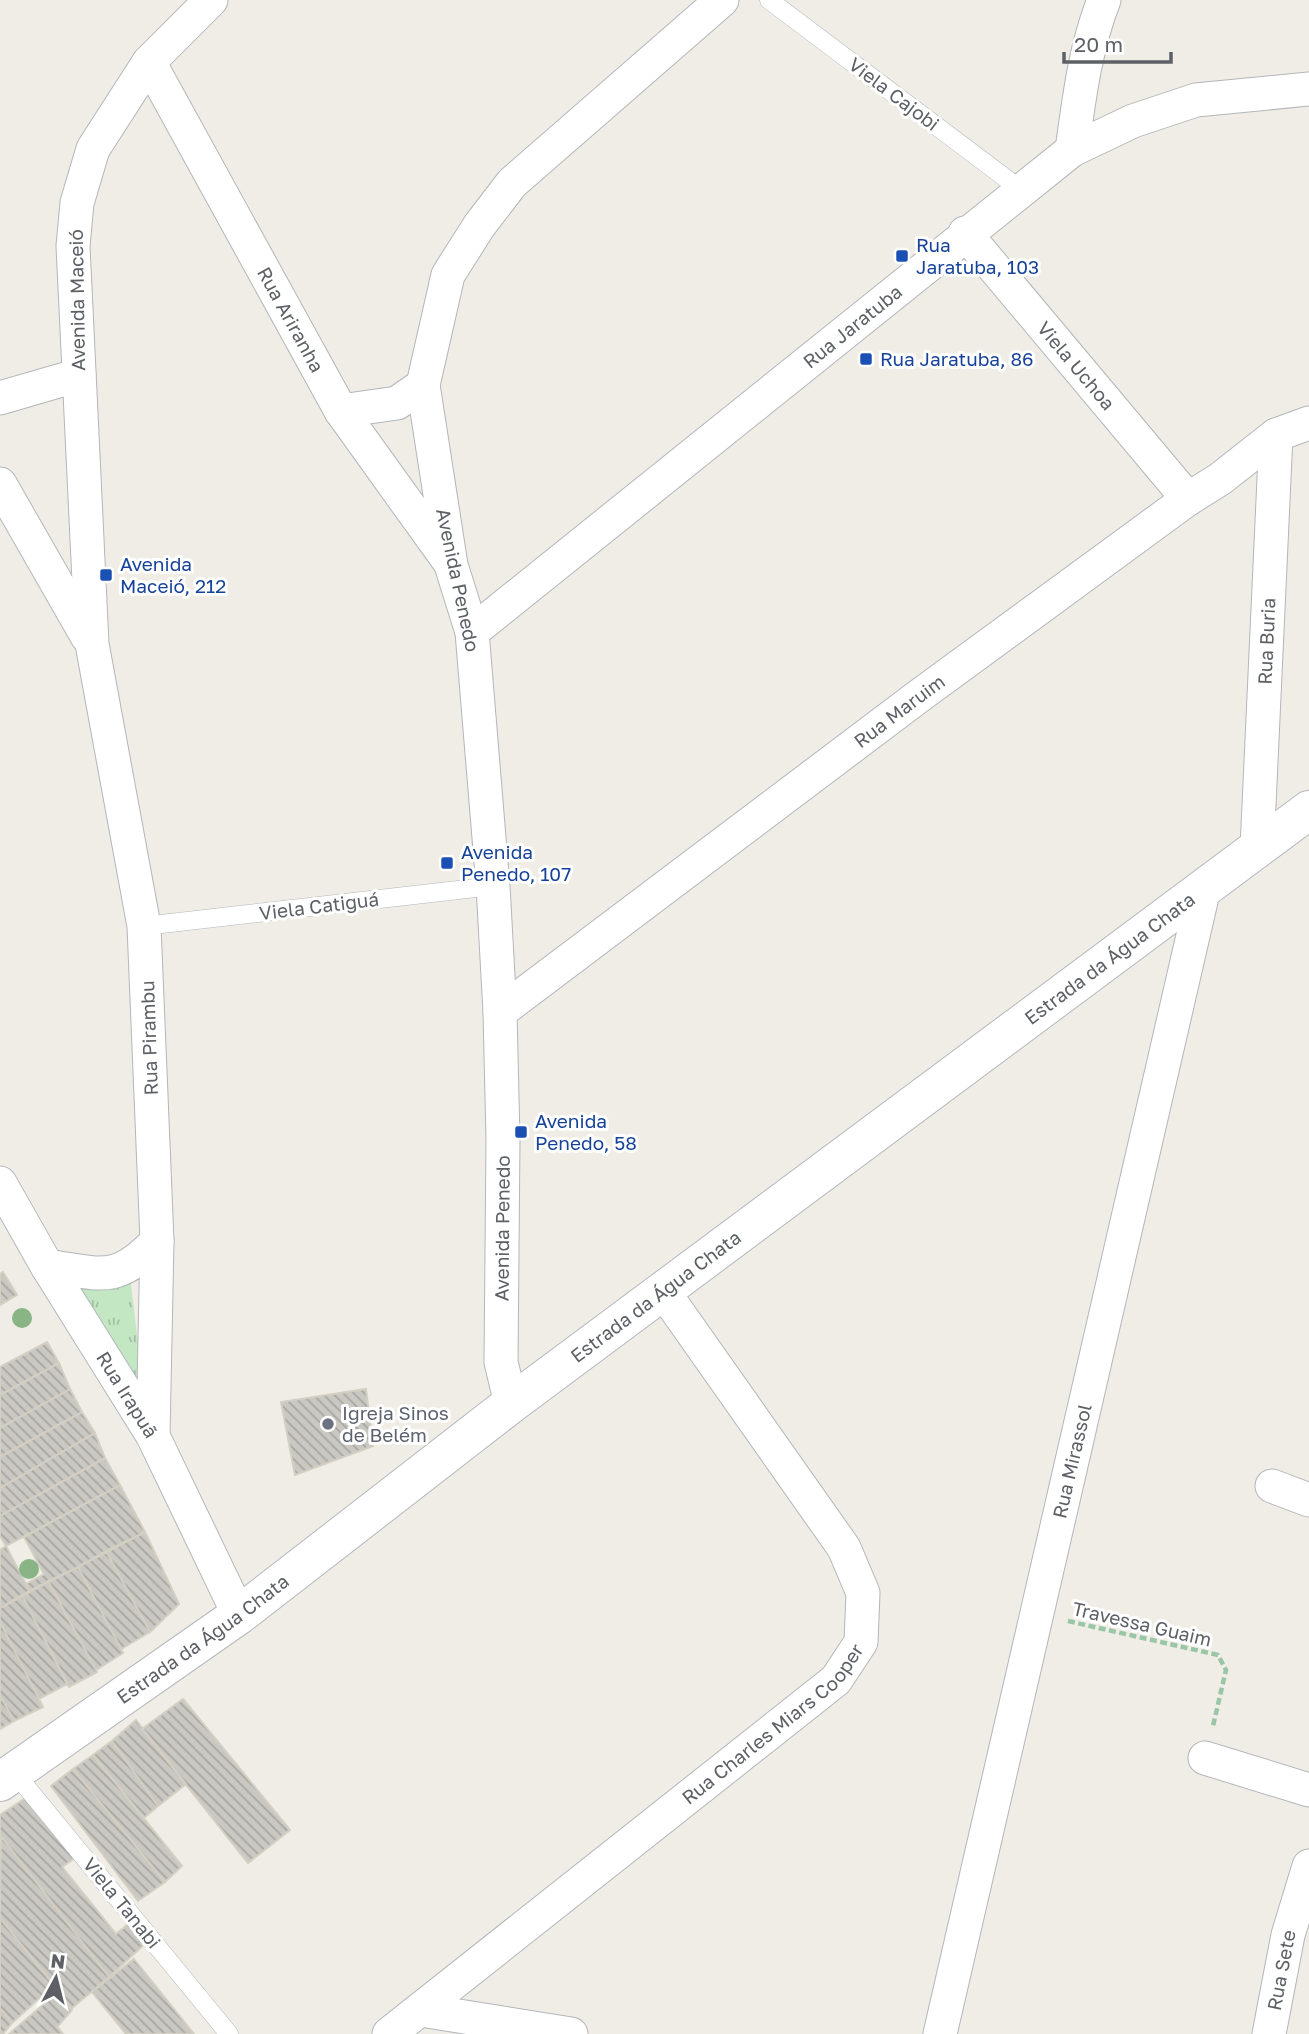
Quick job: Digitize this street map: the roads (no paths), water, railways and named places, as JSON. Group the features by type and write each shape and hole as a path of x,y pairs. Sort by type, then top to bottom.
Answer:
{"street":[{"name":"Avenida Maceió","path":"92,644 73,246 77,203 93,149 149,62 211,0"},
{"name":"Avenida Penedo","path":"511,1404 501,1362 503,1139 493,886 472,632 451,565 423,385 448,275 479,226 512,183 722,0"},
{"path":"1072,149 1084,69 1094,24 1104,0"},
{"name":"Rua Ariranha","path":"149,62 341,411 451,565"},
{"name":"Rua Jaratuba","path":"472,632 1072,149 1133,121 1196,100 1309,89"},
{"name":"Viela Uchoa","path":"965,233 1188,499"},
{"path":"0,398 79,375"},
{"path":"341,411 397,402 423,385"},
{"name":"Rua Maruim","path":"499,1012 919,696 1188,499 1220,479 1276,435 1309,423"},
{"name":"Rua Buria","path":"1257,849 1276,435"},
{"path":"0,484 92,644"},
{"name":"Rua Pirambu","path":"92,644 144,926 157,1241 153,1436"},
{"name":"Estrada da Água Chata","path":"7,1777 239,1615 511,1404 1309,810"},
{"name":"Rua Mirassol","path":"940,2034 1204,888"},
{"name":"Rua Irapuã","path":"0,1183 47,1266 153,1436 239,1615"},
{"path":"47,1266 109,1274 135,1264 157,1241"},
{"name":"Rua Charles Miars Cooper","path":"390,2034 836,1681 861,1642 863,1593 844,1548 663,1292"},
{"path":"1272,1486 1309,1500"},
{"path":"1205,1758 1309,1790"},
{"name":"Rua Sete","path":"1269,2034 1298,1939 1309,1866"},
{"path":"421,2010 571,2034"}],"lane":[{"name":"Viela Cajobi","path":"769,0 1020,189"},
{"name":"Viela Catiguá","path":"144,926 493,886"},
{"name":"Viela Tanabi","path":"7,1777 229,2034"}],"place":[{"name":"Rua Jaratuba, 103","path":"902,256"},
{"name":"Rua Jaratuba, 86","path":"866,359"},
{"name":"Avenida Maceió, 212","path":"106,575"},
{"name":"Avenida Penedo, 107","path":"447,863"},
{"name":"Avenida Penedo, 58","path":"521,1132"},
{"name":"Igreja Sinos de Belém","path":"328,1424"}]}
